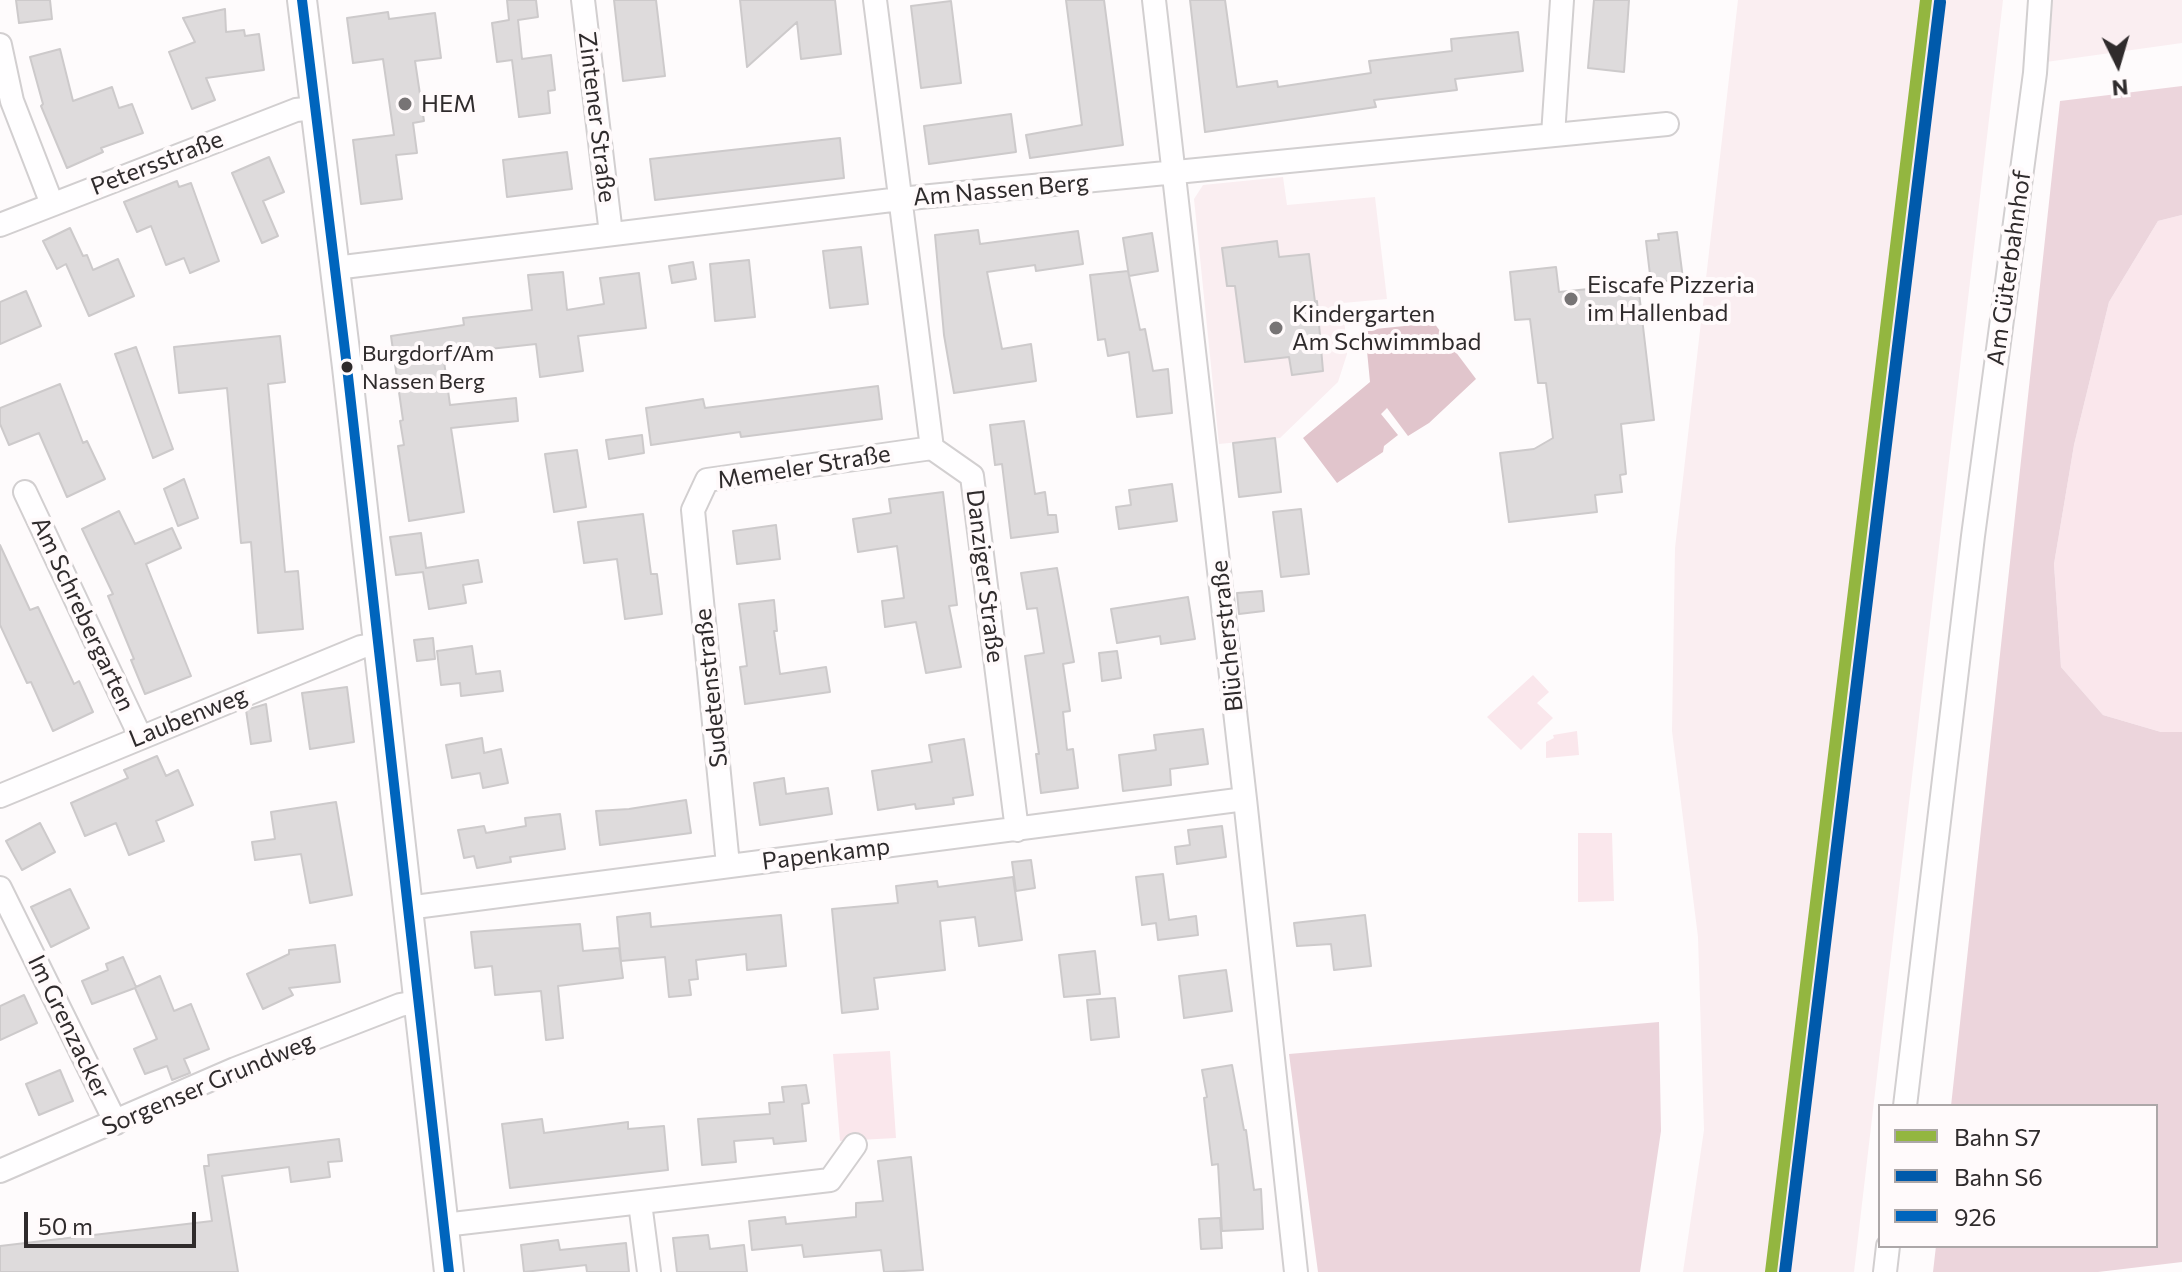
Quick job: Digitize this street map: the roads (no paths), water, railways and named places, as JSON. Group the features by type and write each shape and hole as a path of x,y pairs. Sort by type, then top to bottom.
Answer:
{"street":[{"path":"302,0 449,1272"},
{"name":"Zintener Straße","path":"583,0 611,234"},
{"path":"875,0 932,448"},
{"name":"Blücherstraße","path":"1154,0 1296,1272"},
{"path":"1553,135 1562,0"},
{"name":"Am Güterbahnhof","path":"1905,1104 1973,536 2035,73 2040,0"},
{"path":"0,45 12,101 52,204"},
{"name":"Petersstraße","path":"0,225 296,110 315,108"},
{"name":"Am Nassen Berg","path":"335,268 900,199 1667,124"},
{"name":"Memeler Straße","path":"693,510 707,480 932,448"},
{"name":"Danziger Straße","path":"932,448 972,476 1017,830"},
{"name":"Am Schrebergarten","path":"25,492 140,736"},
{"name":"Sudetenstraße","path":"693,510 728,865"},
{"name":"Laubenweg","path":"0,796 361,647 378,644"},
{"name":"Papenkamp","path":"407,908 1245,799"},
{"name":"Im Grenzacker","path":"0,888 116,1123"},
{"name":"Sorgenser Grundweg","path":"0,1171 235,1069 400,1005 417,1002"},
{"path":"444,1225 830,1180 855,1145"},
{"path":"640,1203 649,1272"},
{"path":"1885,1272 1888,1248"}],"rail line":[{"name":"S7","path":"1771,1272 1926,0"},
{"name":"S6","path":"1785,1272 1940,2"}],"place":[{"name":"HEM","path":"405,104"},
{"name":"Eiscafe Pizzeria im Hallenbad","path":"1571,299"},
{"name":"Kindergarten Am Schwimmbad","path":"1276,328"},
{"name":"Burgdorf/Am Nassen Berg","path":"347,367"}]}
